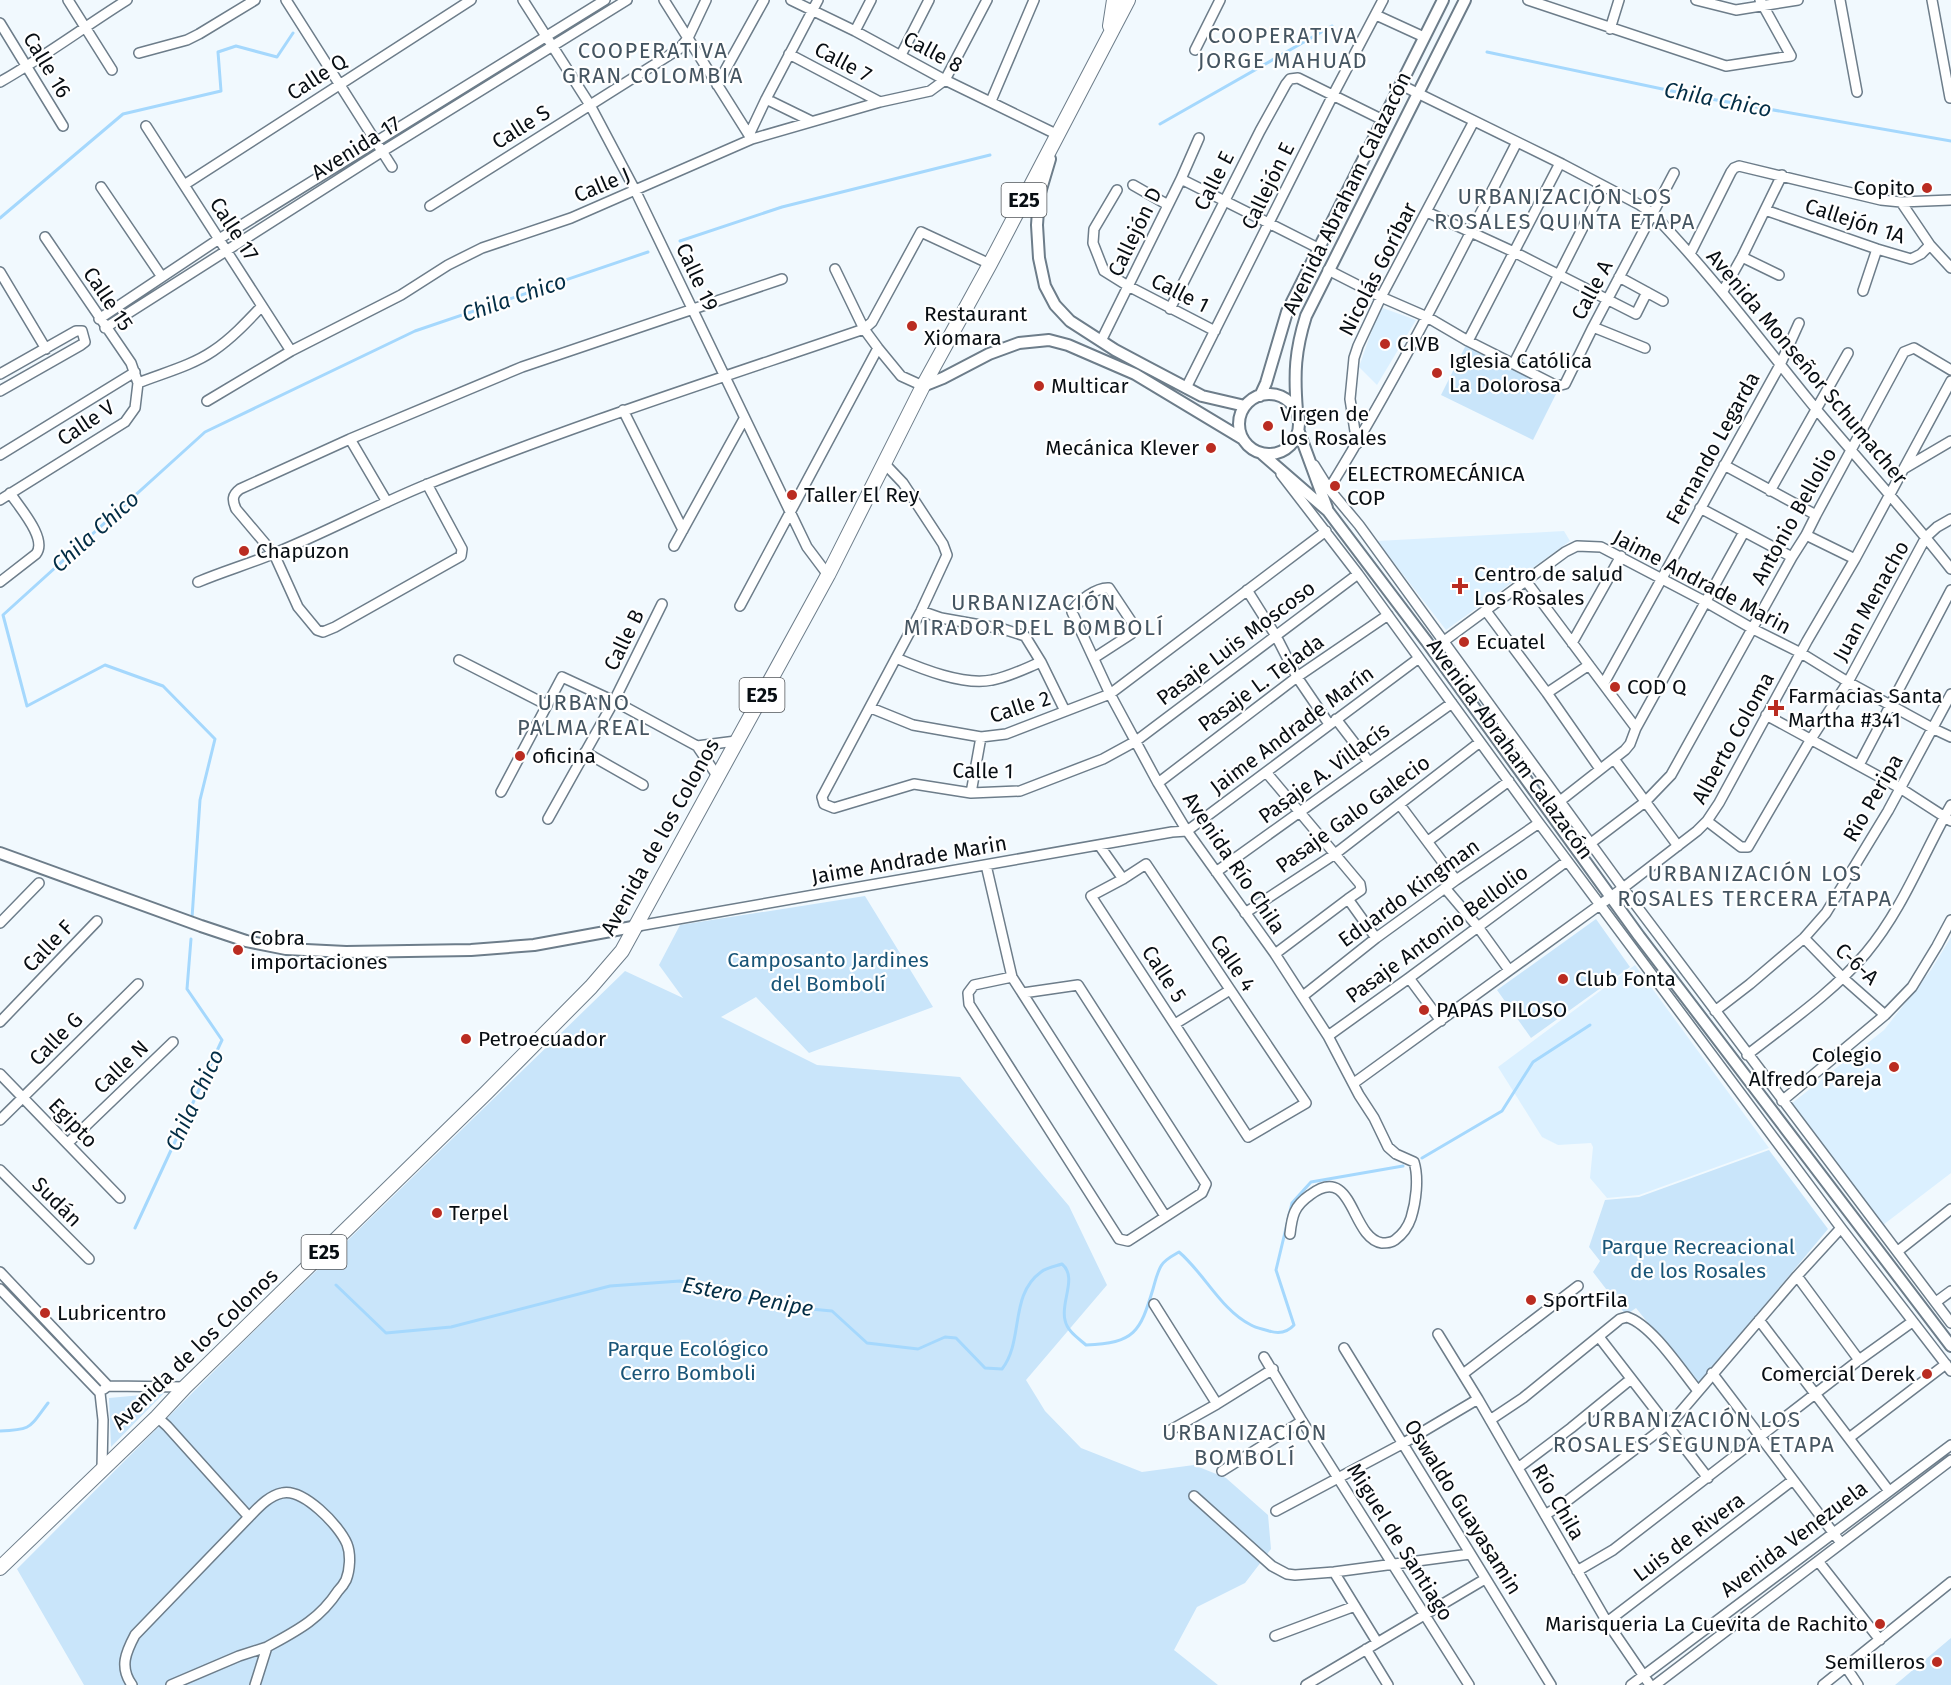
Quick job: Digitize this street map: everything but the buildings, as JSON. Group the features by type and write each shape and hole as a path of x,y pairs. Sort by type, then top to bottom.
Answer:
{"highway":[{"path":"1108,37 1114,0"},
{"name":"Avenida de los Colonos","path":"0,1568 157,1417 547,1032 622,951 638,926 736,741 828,575 923,386 990,264 1128,0"}],"main road":[{"name":"Avenida Abraham Calazacón","path":"1260,396 1266,384 1287,312 1443,0"},
{"name":"Avenida Abraham Calazacón","path":"1297,411 1294,375 1297,345 1306,316 1465,0"},
{"path":"1058,135 1039,196 1039,258 1045,286 1055,305 1070,321 1101,341 1186,388 1213,400 1245,406"},
{"path":"923,386 989,354 1019,343 1049,340 1068,345 1135,374 1243,439 1251,448 1261,453 1272,454 1287,449 1294,441 1299,432 1300,423 1297,411 1284,397 1276,395 1260,396 1251,400 1245,406 1239,420 1243,439"},
{"name":"Avenida Abraham Calazacón","path":"1299,432 1328,511"},
{"name":"Avenida Abraham Calazacón","path":"1261,453 1328,511 1427,642 1610,897 1951,1346"},
{"path":"0,853 201,926 246,941 286,949 346,952 471,950 534,945 638,926"}],"street":[{"path":"68,0 112,70"},
{"path":"0,82 127,0"},
{"path":"139,53 187,40 255,0"},
{"path":"286,0 392,167"},
{"name":"Calle Q","path":"184,185 471,0"},
{"name":"Calle 19","path":"523,0 590,105 635,190 807,548 828,575"},
{"name":"Avenida 17","path":"99,319 219,239 605,0"},
{"name":"Avenida 17","path":"105,328 627,0"},
{"path":"664,0 750,137"},
{"path":"688,38 706,0"},
{"path":"717,85 764,0"},
{"name":"Calle 8","path":"790,0 1058,135"},
{"path":"750,137 766,99 818,0"},
{"path":"855,31 871,0"},
{"path":"901,55 929,0"},
{"path":"945,80 987,0"},
{"path":"991,101 1034,0"},
{"path":"1195,50 1220,0"},
{"name":"Callejón E","path":"1186,388 1383,0"},
{"path":"1528,0 1725,66 1791,56 1762,3"},
{"path":"1610,29 1620,0"},
{"path":"1696,0 1736,10 1762,3 1798,0"},
{"path":"1840,0 1857,92"},
{"path":"1932,0 1950,98"},
{"path":"1376,15 1424,37"},
{"name":"Calle 16","path":"0,23 63,126"},
{"name":"Calle S","path":"430,206 679,49 688,38"},
{"name":"Calle 7","path":"789,54 880,102"},
{"name":"Calle E","path":"1170,309 1286,84 1290,79 1298,78 1333,95"},
{"name":"Calle J","path":"207,401 291,351 401,295 482,248 570,218 750,137 930,91 945,80"},
{"name":"Avenida Monseñor Schumacher","path":"1401,85 1560,163 1653,214 1723,291 1816,409 1951,569"},
{"path":"1333,95 1383,120"},
{"path":"766,99 811,122"},
{"name":"Nicolás Goríbar","path":"1358,444 1350,399 1354,358 1381,297 1474,121"},
{"name":"Calle 17","path":"146,126 291,351"},
{"name":"Callejón D","path":"1101,341 1199,138"},
{"path":"1329,489 1358,444 1427,317 1517,142"},
{"path":"1468,341 1560,163"},
{"path":"1690,254 1731,172 1739,166 1881,200 1901,202 1951,200"},
{"name":"Calle A","path":"1514,363 1557,386 1565,384 1674,173"},
{"path":"1723,291 1782,175"},
{"path":"1181,179 1318,248"},
{"path":"1133,185 1168,205"},
{"path":"1328,270 1427,317 1468,341 1514,363 1604,186"},
{"path":"101,187 162,277"},
{"name":"Calle 1","path":"1117,190 1094,229 1093,243 1104,271 1170,309 1215,331"},
{"path":"1901,202 1930,246 1951,268"},
{"name":"Callejón 1A","path":"1766,210 1911,259 1930,246"},
{"path":"1427,212 1514,252 1636,314 1647,292"},
{"path":"198,582 229,568 274,554 427,484 623,410 864,329 872,322 921,232 990,264"},
{"name":"Calle 15","path":"45,237 131,363 138,383"},
{"path":"1863,291 1877,249"},
{"path":"1742,257 1779,274"},
{"path":"835,269 864,329 878,348 901,376 923,386"},
{"path":"0,272 46,349"},
{"path":"1619,277 1663,301"},
{"path":"427,484 463,554 323,632 318,630 298,607 274,554 233,503 234,495 240,489 350,439 522,367 782,279"},
{"path":"138,383 214,351 262,306"},
{"name":"Fernando Legarda","path":"1604,683 1780,365 1799,323"},
{"path":"1593,327 1645,348"},
{"path":"0,374 76,332 82,331 85,342 81,345 0,391"},
{"path":"740,606 878,348"},
{"name":"Antonio Bellolio","path":"1591,843 1645,801 1671,775 1806,535 1904,352 1914,348 1951,370"},
{"path":"1770,491 1848,353"},
{"path":"0,455 135,372"},
{"name":"Alberto Coloma","path":"1354,1083 1623,888 1707,821 1855,559 1951,381"},
{"name":"Calle V","path":"0,500 125,422 135,408 138,383"},
{"path":"623,410 683,530"},
{"path":"674,546 744,418"},
{"path":"350,439 387,502"},
{"path":"1903,470 1951,441"},
{"name":"Avenida Abraham Calazacón","path":"1307,454 1329,489 1359,525 1623,888 1951,1323"},
{"path":"870,708 921,611 947,555 943,544 903,483 884,463"},
{"path":"1724,465 1816,515"},
{"name":"Avenida Abraham Calazacón","path":"1276,467 1358,574 1567,861 1841,1228 1948,1367"},
{"path":"0,582 36,554 40,544 35,531 10,493"},
{"path":"1700,508 1792,557"},
{"name":"Juan Menacho","path":"1707,821 1741,847 1748,847 1811,739 1848,682 1926,537 1951,519"},
{"name":"Calle 2","path":"870,708 913,725 981,737 1006,734 1110,694 1326,531"},
{"path":"1560,801 1630,744 1636,728 1744,532"},
{"path":"1806,535 1855,559"},
{"name":"Jaime Andrade Marin","path":"1444,641 1565,552 1577,546 1601,547 1801,653 1848,682 1951,737"},
{"path":"1572,643 1621,556"},
{"name":"Pasaje Luis Moscoso","path":"1136,741 1358,574"},
{"path":"1526,580 1636,728"},
{"name":"Avenida Río Chila","path":"1094,658 1134,630 1133,624 1109,588 1102,588 1078,603 1072,612 1110,694 1187,831 1275,954 1328,1036 1388,1148 1414,1162 1416,1169 1414,1209 1409,1224 1403,1233 1392,1242 1376,1241 1364,1231 1346,1196 1337,1189 1327,1187 1311,1193 1293,1212 1290,1234"},
{"path":"1247,590 1276,636 1297,677 1369,762"},
{"path":"1858,765 1951,590"},
{"name":"Calle B","path":"548,819 614,701 662,604"},
{"path":"921,611 941,618 1020,633 1028,640 1041,662 1065,711"},
{"path":"1485,611 1547,693 1600,770"},
{"name":"Pasaje L. Tejada","path":"1158,783 1297,677 1388,615"},
{"path":"896,658 932,673 982,682 1003,678 1041,662"},
{"name":"Jaime Andrade Marín","path":"1187,831 1419,658"},
{"path":"459,660 547,705"},
{"path":"1547,693 1589,664"},
{"path":"501,792 562,677 614,701 697,746 718,777"},
{"name":"Río Peripa","path":"1715,1011 1804,938 1826,913 1888,811 1951,694"},
{"name":"Pasaje A. Villacís","path":"1216,872 1452,703"},
{"name":"Calle 1","path":"870,708 822,797 824,804 834,808 914,784 971,793 1020,791 1103,759 1136,741"},
{"path":"1766,715 1900,788 1948,819"},
{"path":"971,793 981,737"},
{"path":"697,746 736,741"},
{"name":"Pasaje Galo Galecio","path":"1245,914 1335,854 1480,742"},
{"path":"585,752 643,785"},
{"path":"1614,759 1678,846"},
{"path":"1266,772 1361,886 1361,890 1275,954"},
{"path":"1428,841 1509,781"},
{"path":"1400,805 1456,880"},
{"path":"1747,1055 1808,1008 1866,952 1889,921 1948,819 1951,805"},
{"name":"Eduardo Kingman","path":"1303,996 1376,938 1539,823"},
{"name":"Jaime Andrade Marin","path":"638,926 1187,831"},
{"path":"1099,845 1123,879"},
{"name":"Pasaje Antonio Bellolio","path":"1328,1036 1567,861"},
{"name":"Calle 4","path":"1123,879 1146,864 1306,1103 1248,1137"},
{"path":"986,865 1012,977 1165,1216"},
{"name":"Calle 5","path":"1123,879 1091,896 1248,1137"},
{"path":"0,923 39,882"},
{"path":"1445,888 1478,927 1509,970"},
{"path":"1348,899 1376,938"},
{"path":"1782,1101 1885,1015 1912,987 1938,946 1951,920"},
{"name":"Calle F","path":"0,1022 97,921"},
{"name":"C-6-A","path":"1804,938 1842,977 1885,1015"},
{"path":"1012,977 974,985 968,993 969,1004 1119,1239 1128,1241 1202,1193 1206,1184 1078,985 1023,993"},
{"path":"1409,978 1441,1021"},
{"name":"Calle G","path":"0,1120 138,984"},
{"path":"1175,1024 1230,990"},
{"name":"Calle N","path":"68,1143 173,1042"},
{"name":"Egipto","path":"0,1074 120,1198"},
{"name":"Sudán","path":"0,1170 89,1259"},
{"path":"1898,1251 1951,1209"},
{"path":"1545,1515 1667,1425 1841,1228"},
{"path":"0,1272 108,1386"},
{"path":"1797,1276 1859,1360"},
{"path":"1463,1374 1578,1286"},
{"path":"0,1289 100,1393 103,1420 102,1468"},
{"path":"1936,1302 1951,1291"},
{"path":"1154,1304 1217,1404"},
{"path":"1490,1420 1523,1398 1620,1319 1627,1317 1658,1341 1698,1391"},
{"path":"1759,1320 1889,1491"},
{"path":"1577,1571 1613,1550 1859,1360 1912,1322"},
{"name":"Río Chila","path":"1438,1334 1606,1622 1650,1685"},
{"path":"1599,1336 1708,1478"},
{"name":"Oswaldo Guayasamin","path":"1344,1348 1551,1685"},
{"name":"Miguel de Santiago","path":"1264,1357 1469,1685"},
{"path":"1849,1438 1948,1367"},
{"path":"1169,1431 1273,1369"},
{"path":"1712,1373 1841,1543"},
{"path":"1518,1468 1631,1379"},
{"path":"100,1393 108,1386 185,1387"},
{"path":"1276,1511 1402,1444 1478,1399"},
{"path":"157,1417 249,1517"},
{"path":"1222,1471 1302,1421"},
{"name":"Avenida Venezuela","path":"1631,1685 1951,1445"},
{"name":"Avenida Venezuela","path":"1654,1685 1951,1460"},
{"name":"Luis de Rivera","path":"1606,1622 1793,1480"},
{"path":"132,1685 127,1677 124,1664 135,1635 268,1499 281,1493 295,1492 319,1509 337,1528 347,1544 350,1557 346,1580 334,1597 317,1617 267,1647 239,1656 171,1685"},
{"path":"1194,1496 1278,1570 1295,1575 1470,1554"},
{"path":"1818,1561 1880,1640"},
{"path":"1334,1572 1377,1642"},
{"path":"1306,1685 1485,1579"},
{"path":"1823,1685 1951,1582"},
{"path":"1275,1636 1355,1606"},
{"path":"255,1685 267,1647"},
{"path":"1366,1649 1388,1685"},
{"path":"1846,1667 1858,1685"}],"shaded area":[{"name":"CIVB","path":"1380,307 1416,320 1377,385 1359,367"},
{"name":"Centro de salud Los Rosales","path":"1564,531 1570,541 1446,630 1377,541"},
{"name":"Colegio Alfredo Pareja","path":"1951,937 1951,1173 1883,1225 1791,1104 1884,1030 1931,970"},
{"path":"1635,965 1769,1148 1639,1195 1607,1198 1590,1178 1593,1147 1591,1143 1558,1145 1542,1137 1498,1067"}],"green space":[{"path":"1466,345 1558,390 1533,440 1441,395"},
{"name":"Parque Ecológico Cerro Bomboli","path":"865,896 933,1007 809,1053 756,997 721,1017 817,1065 960,1077 1069,1206 1107,1285 1026,1380 1045,1411 1081,1448 1142,1472 1194,1465 1226,1478 1268,1515 1271,1549 1245,1583 1197,1607 1174,1650 1218,1685 84,1685 17,1569 244,1341 625,971 683,998 659,965 680,925"},
{"name":"Club Fonta","path":"1596,919 1630,967 1531,1038 1497,990"},
{"name":"Parque Recreacional de los Rosales","path":"1769,1150 1828,1229 1698,1385 1636,1308 1626,1315 1593,1272 1600,1261 1589,1247 1605,1200 1639,1197"},
{"path":"164,1393 111,1447 109,1398"},
{"name":"Semilleros","path":"1951,1638 1951,1685 1895,1685"}],"waterway":[{"name":"Chila Chico","path":"1160,124 1332,26"},
{"path":"0,218 123,114 221,91 218,52 236,46 277,57 293,33"},
{"name":"Chila Chico","path":"1487,52 1705,98 1951,141"},
{"name":"Chila Chico","path":"680,241 782,207 990,155"},
{"name":"Chila Chico","path":"192,918 200,800 215,739 163,686 105,665 27,706 3,615 205,432 415,331 648,252"},
{"name":"Chila Chico","path":"135,1228 222,1040 187,989 191,939"},
{"name":"Estero Penipe","path":"1422,1158 1502,1111 1533,1062 1590,1025"},
{"name":"Estero Penipe","path":"336,1285 386,1333 451,1327 610,1286 680,1281 778,1306 832,1311 867,1343 918,1349 945,1337 956,1338 985,1368 1002,1369 1013,1345 1024,1293 1041,1272 1062,1264 1069,1276 1064,1313 1066,1324 1073,1334 1086,1345 1115,1341 1133,1332 1144,1316 1161,1266 1179,1252 1240,1318 1260,1328 1276,1332 1286,1331 1294,1325 1276,1270 1292,1203 1311,1182 1403,1166"},
{"name":"Estero Penipe","path":"0,1431 18,1430 29,1426 48,1403"}],"place":[{"name":"Copito","path":"1927,188"},
{"name":"Restaurant Xiomara","path":"912,326"},
{"name":"CIVB","path":"1385,344"},
{"name":"Iglesia Católica La Dolorosa","path":"1437,373"},
{"name":"Multicar","path":"1039,386"},
{"name":"Virgen de los Rosales","path":"1268,426"},
{"name":"Mecánica Klever","path":"1211,448"},
{"name":"ELECTROMECÁNICA COP","path":"1335,486"},
{"name":"Taller El Rey","path":"792,495"},
{"name":"Chapuzon","path":"244,551"},
{"name":"Centro de salud Los Rosales","path":"1460,586"},
{"name":"Ecuatel","path":"1464,642"},
{"name":"COD Q","path":"1615,687"},
{"name":"Farmacias Santa Martha #341","path":"1776,708"},
{"name":"oficina","path":"520,756"},
{"name":"Cobra importaciones","path":"238,950"},
{"name":"Club Fonta","path":"1563,979"},
{"name":"PAPAS PILOSO","path":"1424,1010"},
{"name":"Petroecuador","path":"466,1039"},
{"name":"Colegio Alfredo Pareja","path":"1894,1067"},
{"name":"Terpel","path":"437,1213"},
{"name":"SportFila","path":"1531,1300"},
{"name":"Lubricentro","path":"45,1313"},
{"name":"Comercial Derek","path":"1927,1374"},
{"name":"Marisqueria La Cuevita de Rachito","path":"1880,1624"},
{"name":"Semilleros","path":"1937,1662"}],"district":[{"name":"COOPERATIVA JORGE MAHUAD","path":"1283,48"},
{"name":"COOPERATIVA GRAN COLOMBIA","path":"653,62"},
{"name":"URBANIZACIÓN LOS ROSALES QUINTA ETAPA","path":"1565,208"},
{"name":"URBANIZACIÓN MIRADOR DEL BOMBOLÍ","path":"1034,614"},
{"name":"URBANO PALMA REAL","path":"584,714"},
{"name":"URBANIZACIÓN LOS ROSALES TERCERA ETAPA","path":"1755,886"},
{"name":"URBANIZACIÓN LOS ROSALES SEGUNDA ETAPA","path":"1694,1432"},
{"name":"URBANIZACIÓN BOMBOLÍ","path":"1245,1444"}],"park label":[{"name":"Camposanto Jardines del Bombolí","path":"828,972"}]}
